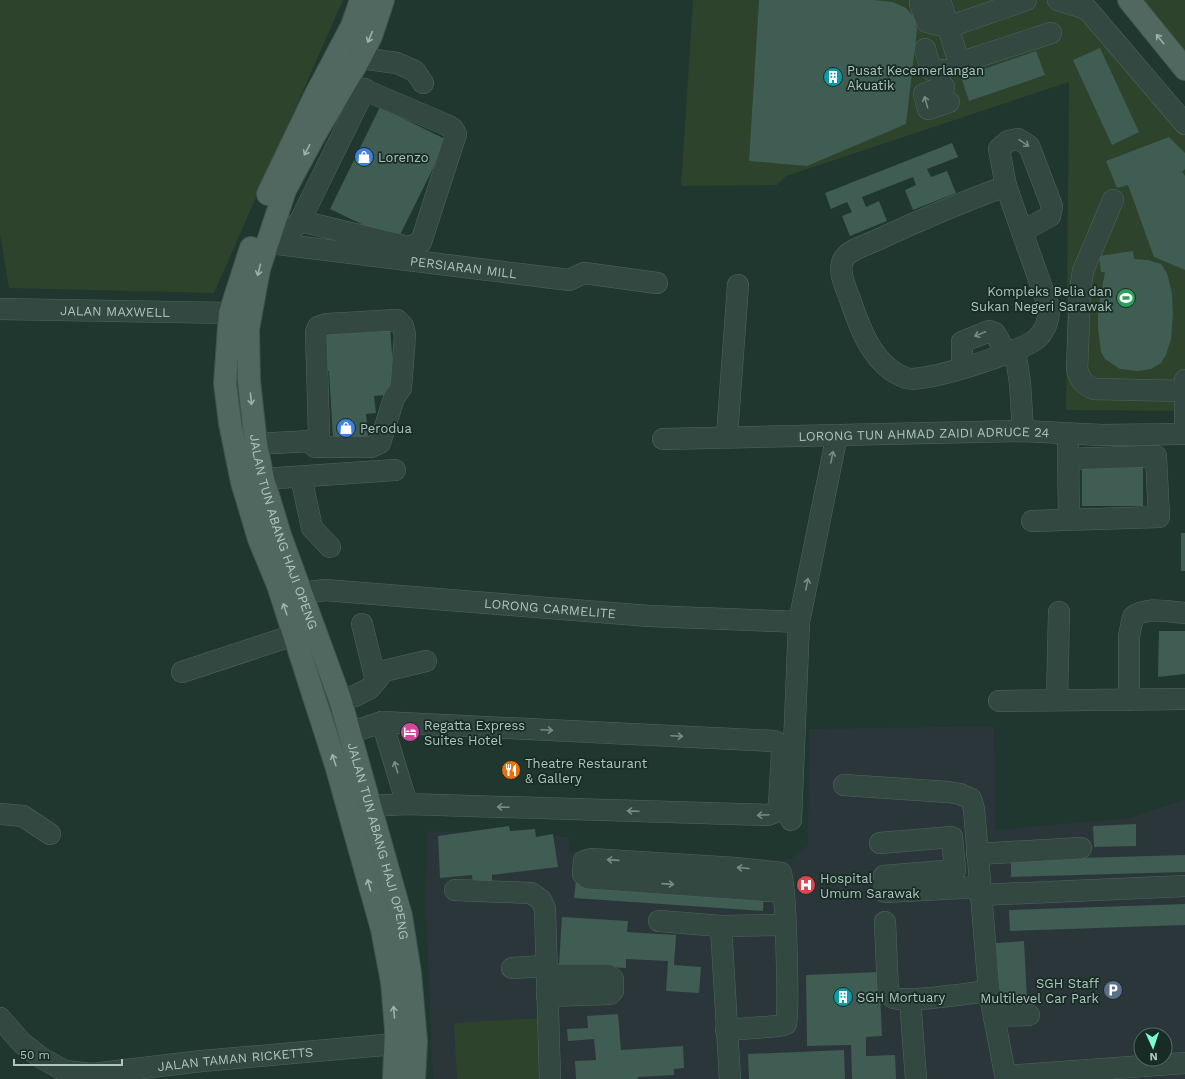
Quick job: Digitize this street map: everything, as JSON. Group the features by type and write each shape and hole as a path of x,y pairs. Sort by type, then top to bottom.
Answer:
{"main road":[{"name":"JALAN TUN ABANG HAJI OPENG","path":"361,0 352,26 271,186 230,313 225,383 240,475 259,539 278,585 336,765 382,929 392,982 396,1029 394,1079"},
{"name":"JALAN TUN ABANG HAJI OPENG","path":"384,0 371,36 360,58 355,86 286,190 274,243 259,269 248,329 249,381 256,444 262,479 280,535 340,699 388,865 402,924 410,973 416,1041 414,1079"},
{"path":"1128,0 1185,69"}],"street":[{"path":"920,0 920,4 927,22 948,27 1026,0"},
{"path":"940,0 948,27 950,87"},
{"path":"1058,0 1087,9 1185,124"},
{"path":"950,87 1051,33"},
{"path":"925,49 931,70 950,87"},
{"path":"360,58 397,63 415,71 423,82"},
{"path":"274,243 300,221 355,86 447,125 453,129 456,134 421,242 409,247 300,221"},
{"path":"1006,186 912,224 846,256 841,266 846,290 865,338 878,357 889,368 903,377 916,379 933,377 1028,344 1042,333 1049,316 1049,308 1006,186 999,150 1008,141 1018,139 1029,146 1052,206 1050,216 1023,231"},
{"path":"1113,200 1083,271 1078,314 1077,368 1079,376 1084,384 1094,389 1185,391"},
{"name":"PERSIARAN MILL","path":"274,243 569,280 584,274 656,283"},
{"path":"727,436 738,286"},
{"name":"JALAN MAXWELL","path":"0,309 230,313"},
{"path":"256,444 311,440 319,434 316,332 318,327 327,324 397,320 403,326 405,335 401,388 394,398 380,443 371,447 315,446 311,440"},
{"path":"1010,351 1020,383 1023,431"},
{"path":"1185,380 1185,425"},
{"name":"LORONG TUN AHMAD ZAIDI ADRUCE 24","path":"663,439 727,436 1023,431 1068,434 1185,434"},
{"path":"1068,434 1069,519"},
{"path":"791,820 799,622 837,435"},
{"path":"1032,521 1159,517 1155,435"},
{"path":"1068,459 1156,456"},
{"path":"262,479 395,470"},
{"path":"301,477 312,528 330,547"},
{"name":"LORONG CARMELITE","path":"302,593 325,590 649,616 799,622"},
{"path":"1129,700 1129,636 1133,617 1139,612 1148,611 1185,613"},
{"path":"1057,700 1059,612"},
{"path":"362,624 376,680"},
{"path":"182,672 294,635"},
{"path":"340,699 355,696 370,688 384,671 426,661"},
{"path":"999,701 1185,699"},
{"path":"382,722 407,804"},
{"path":"349,733 382,722 775,741 780,745 782,751 779,805 776,812 768,815 407,804 370,806"},
{"path":"844,785 915,789 967,796 973,803 989,991 1006,1077 1185,1063"},
{"path":"0,814 5,813 23,816 50,834"},
{"path":"880,843 952,837 955,870"},
{"path":"1081,848 979,876 885,892 884,876 955,870 979,876 1185,886"},
{"path":"726,1030 779,1026 786,1024 788,1000 784,892 783,875 778,872 591,859 584,861 583,874 588,878 784,892"},
{"path":"455,890 531,893 541,900 545,909 550,1079"},
{"path":"659,921 721,926 785,924"},
{"path":"885,922 888,992 890,996 895,998 910,999 989,991"},
{"path":"721,926 730,1079"},
{"path":"512,968 608,975 611,976 613,983 613,991 610,994 547,996"},
{"path":"910,999 916,1079"},
{"path":"994,1016 1029,1015"},
{"name":"JALAN TAMAN RICKETTS","path":"0,1018 22,1043 40,1057 65,1071 92,1074 202,1061 395,1044"}],"shaded area":[{"name":"Hospital Umum Sarawak","path":"994,726 995,830 1129,818 1185,799 1185,1079 433,1079 426,911 427,831 569,837 569,852 790,860 808,845 809,729"}],"green space":[{"path":"0,0 343,0 214,293 9,288 0,234"},
{"name":"Kompleks Belia dan Sukan Negeri Sarawak","path":"693,0 1092,0 1185,107 1185,411 1066,410 1069,82 786,176 777,185 681,186"},
{"path":"1141,0 1185,0 1185,53"},
{"path":"540,1018 543,1079 457,1079 454,1023"}],"building":[{"name":"Pusat Kecemerlangan Akuatik","path":"759,0 873,0 893,2 906,8 915,18 917,30 906,124 807,166 749,161"},
{"path":"1100,48 1139,132 1112,145 1073,60"},
{"path":"1036,51 1045,75 969,101 961,77"},
{"path":"380,107 447,140 397,241 330,209"},
{"path":"1169,137 1185,153 1185,169 1182,172 1185,176 1185,270 1154,257 1128,185 1117,188 1106,161"},
{"path":"952,143 958,157 927,169 931,177 947,171 956,193 913,210 905,190 916,185 913,177 862,197 866,207 879,201 887,221 850,236 842,216 852,212 847,202 831,209 825,193"},
{"path":"1133,251 1134,259 1148,260 1161,264 1167,273 1172,293 1173,315 1171,339 1166,355 1161,363 1151,369 1138,371 1120,369 1105,359 1101,352 1098,328 1098,310 1105,272 1101,272 1099,256"},
{"path":"390,328 395,394 374,396 376,413 366,414 368,437 333,439 329,371 320,371 318,333"},
{"path":"1082,466 1143,466 1143,506 1082,506"},
{"path":"1181,533 1185,533 1185,571 1181,571"},
{"path":"1159,631 1185,631 1185,674 1158,677"},
{"path":"1136,824 1136,846 1094,847 1093,826"},
{"path":"509,826 510,831 535,829 536,837 553,834 558,867 492,875 492,885 473,886 472,875 440,878 438,836"},
{"path":"1185,855 1185,872 1011,877 1011,860"},
{"path":"576,880 764,892 763,911 574,898"},
{"path":"1185,904 1185,925 1010,931 1009,910"},
{"path":"562,917 628,921 627,932 676,935 674,965 701,967 699,993 666,991 668,961 626,959 626,968 559,964"},
{"path":"1024,941 1027,999 1000,1000 996,943"},
{"path":"879,972 882,1036 866,1037 866,1056 895,1055 896,1079 852,1079 851,1045 807,1046 806,975"},
{"path":"618,1014 621,1050 683,1046 684,1068 674,1069 674,1075 638,1077 638,1079 576,1079 575,1061 596,1060 594,1039 568,1041 567,1029 588,1028 587,1016"},
{"path":"844,1050 845,1079 749,1079 748,1054"}],"place":[{"name":"Pusat Kecemerlangan Akuatik","path":"833,77"},
{"name":"Lorenzo","path":"364,157"},
{"name":"Kompleks Belia dan Sukan Negeri Sarawak","path":"1126,298"},
{"name":"Perodua","path":"346,428"},
{"name":"Regatta Express Suites Hotel","path":"410,732"},
{"name":"Theatre Restaurant & Gallery","path":"511,770"},
{"name":"Hospital Umum Sarawak","path":"806,885"},
{"name":"SGH Staff Multilevel Car Park","path":"1113,990"},
{"name":"SGH Mortuary","path":"843,997"}]}
